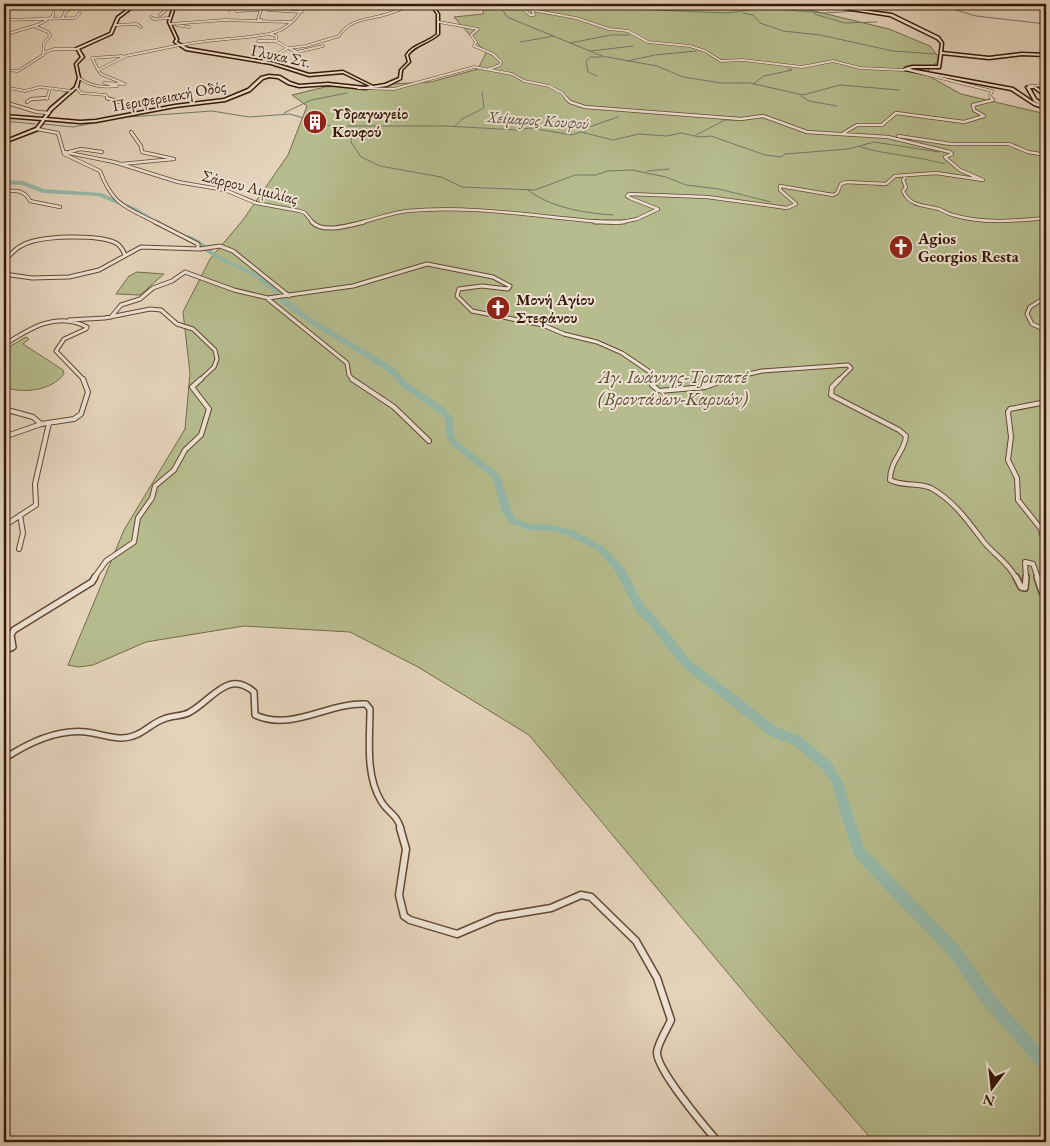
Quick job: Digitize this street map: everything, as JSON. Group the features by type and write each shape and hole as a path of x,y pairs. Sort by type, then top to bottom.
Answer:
{"main road":[{"path":"4,142 37,129 46,117 76,87 79,78 76,64 83,57 77,49 108,34 118,18 136,4"},
{"path":"170,4 173,9 169,18 170,25 177,39 175,42 181,45"},
{"path":"814,4 896,17 938,38 942,43 939,67 912,67 905,69"},
{"path":"432,5 438,14 438,22"},
{"name":"Περιφερειακή Οδός","path":"4,116 21,118 46,117 57,121 96,121 175,106 221,101 249,90 262,78 269,76 279,77 296,85 328,84 374,88 400,78 401,70 409,62 407,53 436,37 438,22"},
{"name":"Γλυκα Στ.","path":"181,45 187,49 288,67 310,76 342,72 374,88"},
{"path":"941,53 986,58 1046,55"},
{"path":"905,69 1012,89 1020,96 1045,107 1035,100 1029,86"},
{"path":"1029,86 1046,96"},
{"name":"Περιφερειακή Οδός","path":"21,118 46,117 72,121"},
{"path":"41,123 57,121"}],"street":[{"path":"51,4 59,4"},
{"path":"4,35 34,26 51,18 59,4"},
{"path":"62,17 65,12 70,11 74,6 70,4"},
{"path":"98,70 107,63 128,56 206,40 252,38 282,30 302,12 305,4"},
{"path":"315,4 325,8 329,4"},
{"path":"262,62 289,48 309,45 340,36 343,29 358,20 384,15 415,4 432,5"},
{"path":"512,4 520,6 530,15 534,15 532,10 535,10 546,14 576,18 609,29 629,32 646,42 678,44 699,49 720,60 742,60 799,66 833,61 860,68 905,69 992,91 990,96 994,100 973,105 974,110 984,116 962,122 896,113 882,125 857,125 842,134"},
{"path":"229,10 231,7 263,5 267,10 302,12"},
{"path":"160,15 168,8 173,9"},
{"path":"236,11 260,9 258,19 261,20"},
{"path":"54,10 70,11"},
{"path":"271,20 280,12"},
{"path":"4,20 76,18 80,13"},
{"path":"151,17 156,20 169,18"},
{"path":"170,25 225,20 290,22"},
{"path":"438,22 478,29 471,35 476,42 474,46 493,54 502,62 500,65 488,70"},
{"path":"114,25 137,24 141,27"},
{"path":"170,25 189,26"},
{"path":"4,73 5,69 18,71 40,58 43,53 44,43 50,36 48,32 34,26"},
{"path":"269,34 276,36 277,41"},
{"path":"252,38 261,45"},
{"path":"258,41 277,41 297,52 323,46"},
{"path":"43,53 54,49 77,49"},
{"path":"79,78 83,81 111,87 117,85 104,83 125,84 101,74 92,59 128,56"},
{"path":"358,88 390,89 406,84 429,82 460,69 474,67 512,74 524,81 551,87 562,93 570,102 585,107 632,108 653,112 738,119 763,116 805,132 896,136 952,144 1009,144 1030,153 1046,155"},
{"path":"1029,86 1044,85"},
{"path":"76,87 81,92 106,96 109,100 120,102"},
{"path":"4,88 25,91 39,88 72,91"},
{"path":"27,102 30,100 48,99 50,89"},
{"path":"4,102 37,112 46,117"},
{"path":"37,129 58,133 65,155 100,171 107,190 119,203 198,244 200,249"},
{"path":"121,164 130,161 150,162 174,159 142,152 141,146 130,132"},
{"path":"869,135 895,138 949,152 952,154 945,157 946,159 960,170 983,180 972,180 939,172 906,175 903,180 906,187 903,191 911,202 954,215 992,221 1046,218"},
{"path":"65,152 81,150 102,152"},
{"name":"Σάρρου Αιμιλίας","path":"65,152 121,164 160,178 234,193 256,203 300,210 316,225 329,227 412,211 489,212 617,223 636,219 658,209 628,197 629,194 708,197 790,207 796,204 780,191 780,186 796,187 834,195 841,184 847,182 886,184 894,176 906,175"},
{"path":"4,191 22,191 28,194 30,201 60,207"},
{"path":"4,261 22,245 63,237 89,236 102,241 114,242 121,247 125,255"},
{"path":"4,274 32,278 73,276 99,270 125,255 147,246 200,249 220,246 233,251 287,297"},
{"path":"111,317 121,305 140,299 153,288 172,281 185,272 191,272 201,279 234,290 269,298 287,297 353,286 414,267 440,265 469,274 493,277 510,286 508,289 482,286 459,289 457,296 468,309 543,325 564,334 605,345 628,356 647,370 653,387 659,391 705,387 731,377 762,371 849,365 850,369 832,387 831,395 899,430 906,436 905,443 890,468 890,480 899,485 924,486 934,489 967,517 984,542 1013,570 1021,587 1025,588 1027,586 1025,562 1033,564 1042,592 1046,595"},
{"path":"269,298 348,363 349,375 355,382 394,407 420,429 429,441"},
{"path":"1046,298 1032,306 1028,314 1032,324 1046,330"},
{"path":"4,345 27,330 52,321 111,317 150,309 161,310 177,324 191,328 212,345 216,353 216,365 192,388 193,392 205,400 209,407 202,432 185,450 174,470 157,482 152,498 138,518 136,538 131,545 106,561 92,582 14,630 11,635 13,647 4,651"},
{"path":"4,437 41,424 74,419 83,413 88,385 78,370 56,351 64,338 87,328 85,325 69,320"},
{"path":"1046,402 1010,409 1008,412 1011,437 1008,460 1017,478 1018,500 1041,529 1046,550"},
{"path":"4,409 33,417 41,424"},
{"path":"4,526 36,505 33,490 46,448 49,423"},
{"path":"19,549 23,533 20,515"},
{"path":"4,758 27,744 64,734 88,732 114,738 136,736 162,719 190,712 218,689 237,683 246,684 254,692 255,715 264,719 301,719 350,703 366,704 370,710 369,760 371,776 382,802 398,819 406,849 399,895 404,916 439,930 457,934 497,917 551,908 581,895 591,897 636,942 657,978 671,1020 658,1052 660,1065 699,1120 718,1142"}],"green space":[{"name":"Άγ. Ιωάννης-Τριπατέ (Βροντάδων-Καρυών)","path":"484,4 785,4 889,29 930,46 940,59 925,74 961,94 1046,114 1046,1142 874,1142 758,1009 529,735 418,667 350,632 244,626 146,642 93,665 79,667 68,665 124,530 185,429 190,373 183,312 210,259 243,220 288,155 307,106 292,95 325,87 431,82 478,69 486,53 454,17 483,14"},
{"path":"137,272 164,274 140,295 116,294 129,276"},
{"path":"26,337 29,339 23,344 63,370 64,374 52,384 36,389 20,390 4,387 4,350"}],"waterway":[{"path":"589,4 632,9 727,13 765,8 823,13 859,11"},
{"path":"936,4 976,16 1046,24"},
{"path":"490,5 501,7 507,17 553,36"},
{"path":"867,10 877,8"},
{"path":"743,13 753,15 760,23 783,31 820,35 893,51 935,54"},
{"path":"814,14 845,23 877,22"},
{"path":"570,43 611,35 629,35"},
{"path":"520,42 553,36"},
{"path":"553,36 570,43"},
{"path":"570,43 602,56 628,61"},
{"path":"591,51 633,46"},
{"path":"628,61 655,55 696,51"},
{"path":"597,76 588,72 586,61 590,57 601,57"},
{"path":"628,61 657,66 683,77 721,83 753,84"},
{"path":"753,84 764,76 792,70 788,68"},
{"path":"753,84 803,95 840,85 899,90"},
{"path":"455,126 462,119 484,108 482,92"},
{"path":"284,113 311,100 347,93"},
{"path":"801,96 809,101 837,106"},
{"name":"Χείμαρος Κουφού","path":"129,117 212,111 249,117 290,114 330,126 446,126 517,130 530,128 572,135 581,132 613,140 639,134 667,136 681,133 700,137 711,136 765,155 781,157 785,154 848,149 874,142 939,152"},
{"path":"584,132 589,127 618,117"},
{"path":"696,135 725,120 740,120"},
{"name":"Χείμαρος Κουφού","path":"4,121 35,124"},
{"name":"Χείμαρος Κουφού","path":"43,124 73,127 93,123"},
{"path":"342,127 353,134 351,142 361,157 380,166 441,177 462,187 535,190 575,175 596,175 608,171 632,170 666,177 686,185 719,189 771,202"},
{"path":"860,147 945,164"},
{"path":"647,171 669,169"},
{"path":"4,182 23,183 43,191 99,194 134,209 165,227"},
{"path":"528,190 558,205 580,211 613,215"},
{"path":"185,236 221,259 257,276 277,292"},
{"path":"283,300 308,320 390,369 406,386 440,409 449,418 450,434 453,442 497,477 507,512 513,521 528,527 551,528 570,532 601,549 619,569 641,610 649,617 686,663 774,732 796,740 827,766 836,780 859,852 955,952 987,998 1046,1065"}],"place":[{"name":"Υδραγωγείο Κουφού","path":"315,122"},
{"name":"Agios Georgios Resta","path":"901,247"},
{"name":"Μονή Αγίου Στεφάνου","path":"498,308"}]}
